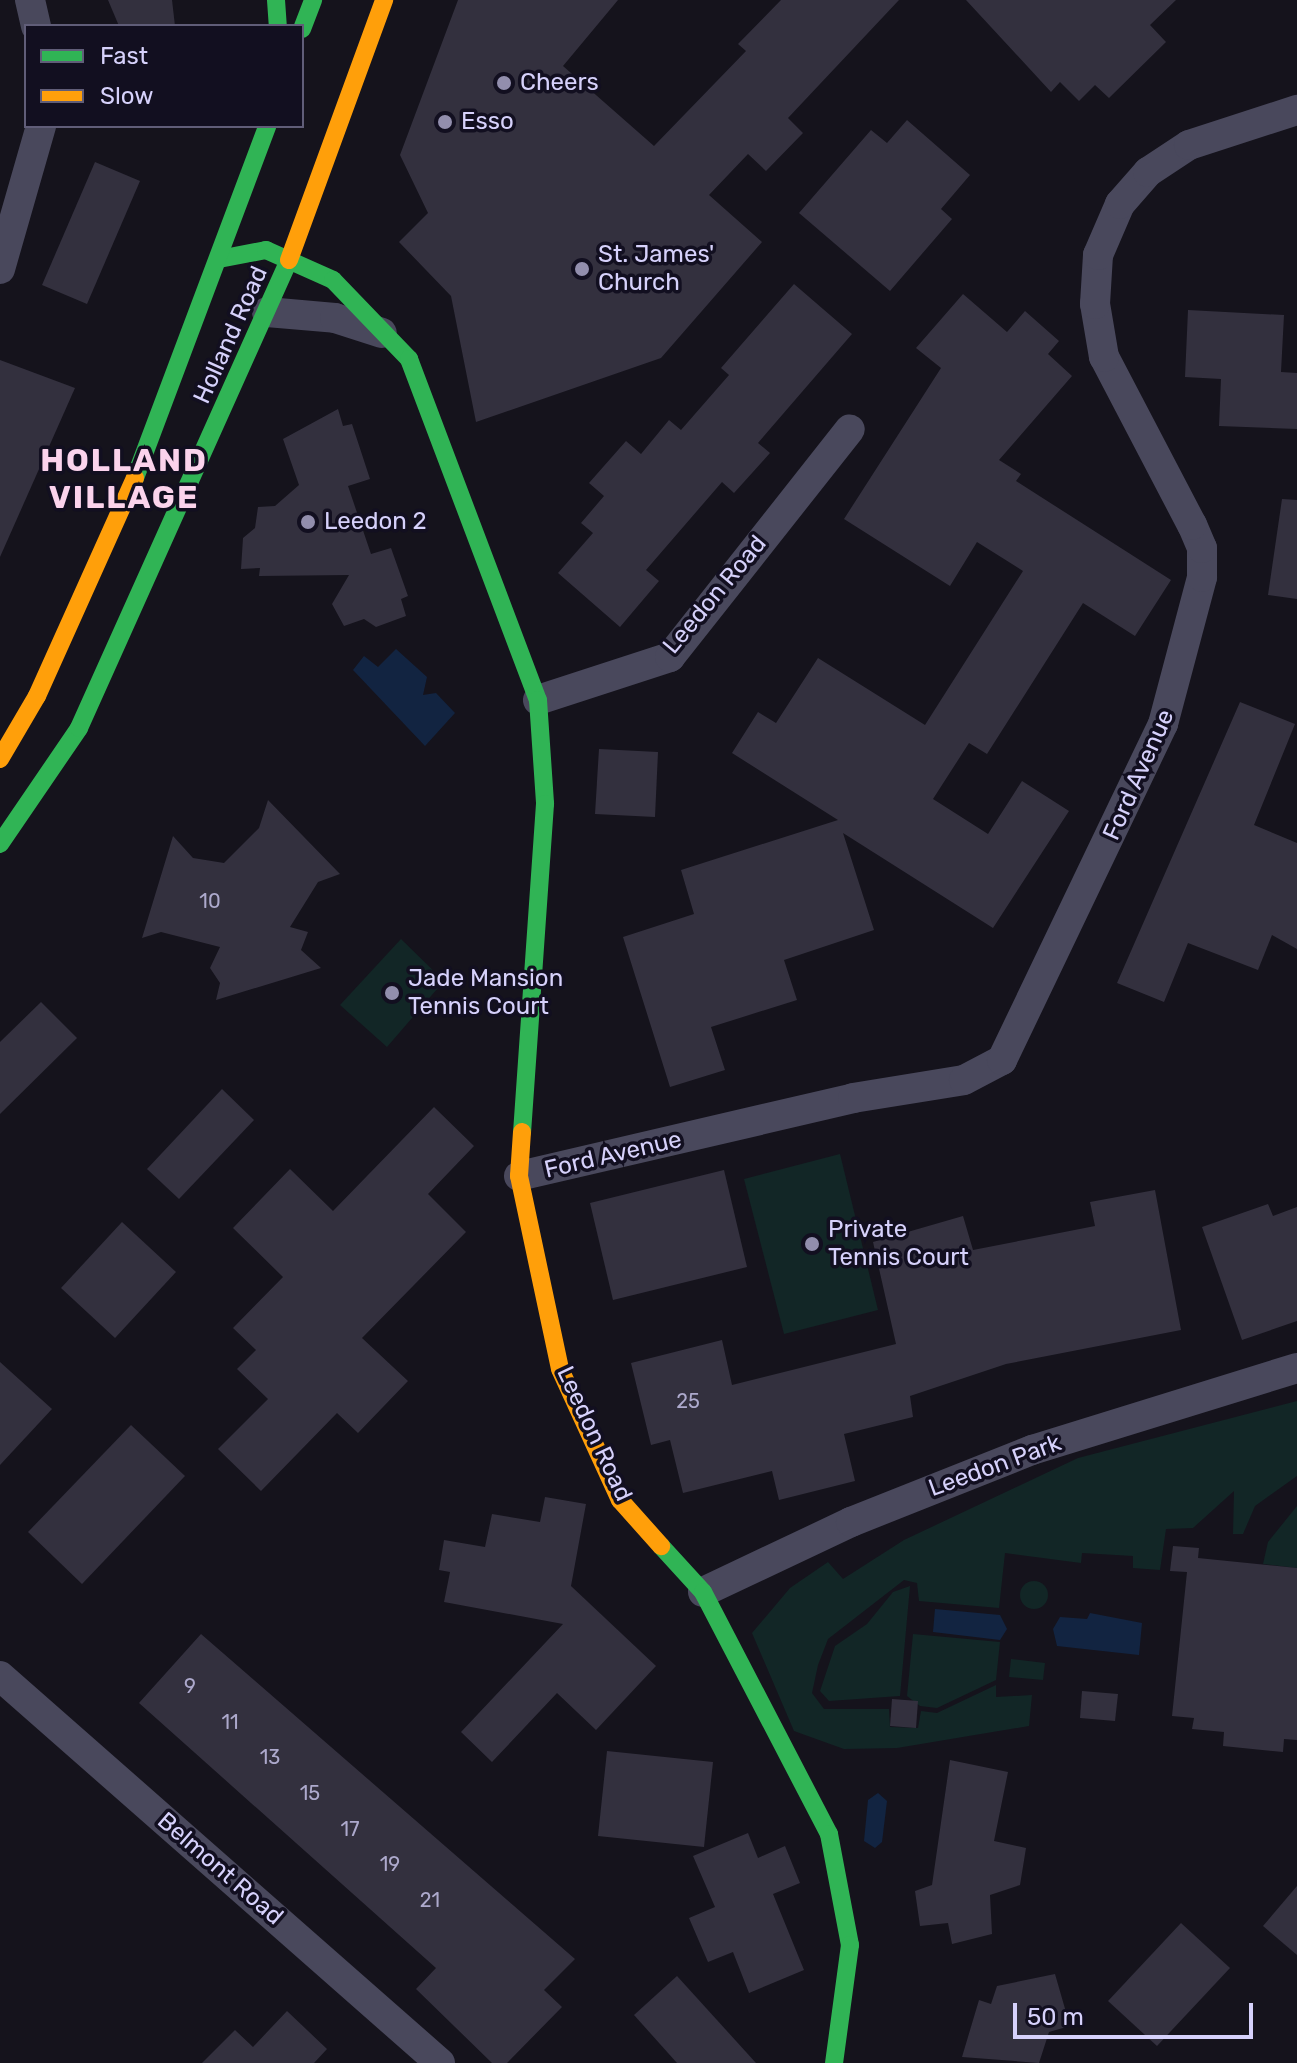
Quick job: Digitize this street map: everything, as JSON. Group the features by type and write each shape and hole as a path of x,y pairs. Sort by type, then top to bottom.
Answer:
{"street":[{"path":"30,0 36,24"},
{"path":"276,0 278,24"},
{"path":"304,24 313,0"},
{"name":"Holland Road","path":"0,844 79,728 289,261 384,0"},
{"name":"Ford Avenue","path":"519,1176 853,1098 964,1080 1002,1060 1163,724 1202,577 1202,548 1192,525 1104,357 1095,304 1098,255 1120,204 1148,172 1189,145 1297,110"},
{"path":"0,269 40,128"},
{"name":"Holland Road","path":"0,759 37,696 159,424 266,128"},
{"name":"Leedon Road","path":"219,259 247,250 289,261 333,280 409,359 538,700 545,804 519,1176 560,1369 620,1500 703,1592 829,1834 850,1945 834,2063"},
{"path":"267,312 335,318 384,333"},
{"name":"Leedon Road","path":"538,700 670,657 850,429"},
{"name":"Leedon Park","path":"703,1592 851,1522 1032,1450 1297,1368"},
{"name":"Belmont Road","path":"0,1676 440,2063"}],"green space":[{"name":"Jade Mansion Tennis Court","path":"401,939 444,981 387,1047 340,1005"},
{"name":"Private Tennis Court","path":"840,1154 878,1310 784,1334 744,1179"},
{"path":"1297,1401 1297,1476 1255,1506 1243,1534 1233,1534 1234,1491 1193,1528 1166,1529 1160,1570 1133,1568 1133,1556 1082,1553 1081,1563 1005,1553 999,1608 919,1601 917,1583 904,1580 828,1639 818,1665 812,1693 824,1709 889,1709 890,1727 918,1728 921,1711 937,1713 996,1685 996,1697 1032,1695 1029,1726 897,1748 844,1749 794,1731 752,1633 790,1588 828,1562 843,1579 904,1540 1078,1458"},
{"path":"1297,1506 1297,1568 1263,1564 1268,1542"},
{"path":"1034,1581 1044,1585 1048,1595 1044,1605 1034,1609 1024,1605 1020,1595 1024,1585"},
{"path":"910,1586 900,1696 829,1701 820,1691 835,1646 867,1624 893,1592"},
{"path":"913,1634 1000,1642 996,1680 937,1708 920,1706 907,1696"},
{"path":"1011,1659 1045,1663 1043,1680 1009,1677"}],"water":[{"path":"396,649 427,677 423,695 436,693 455,713 425,746 353,670 364,656 378,667"},
{"path":"935,1609 1000,1615 1007,1629 1000,1640 933,1632"},
{"path":"1090,1613 1142,1623 1139,1655 1057,1646 1053,1629 1060,1617 1087,1619"},
{"path":"878,1793 887,1801 882,1842 875,1848 864,1841 868,1800"}],"building":[{"path":"108,0 172,0 175,24 118,24"},
{"name":"St. James' Church","path":"458,0 618,0 563,66 654,146 746,51 738,44 781,0 899,0 788,118 803,133 766,171 748,154 709,195 762,242 661,358 476,422 451,296 399,242 428,213 400,155"},
{"path":"966,0 1176,0 1150,25 1166,42 1109,98 1095,85 1079,101 1060,82 1051,92"},
{"path":"907,120 970,175 941,209 952,219 890,291 799,213 871,130 887,143"},
{"path":"95,162 140,181 87,304 42,285"},
{"path":"794,284 852,334 758,443 770,453 734,493 722,482 646,570 659,581 620,627 558,573 593,533 581,523 604,496 589,483 626,441 641,454 669,420 681,430 729,375 721,368"},
{"path":"963,294 1007,332 1025,311 1059,341 1048,354 1072,376 999,460 1021,474 1016,481 1171,580 1135,636 1083,603 987,754 969,743 933,799 988,834 1022,781 1069,811 993,928 843,833 874,930 784,960 797,1000 711,1027 725,1070 670,1087 623,937 694,914 681,870 838,820 732,753 758,712 776,723 818,658 925,725 1023,571 977,542 950,586 844,519 941,368 916,348"},
{"path":"1188,310 1284,315 1281,372 1297,373 1297,429 1219,426 1221,379 1185,377"},
{"path":"0,360 75,388 0,557"},
{"name":"Leedon 2","path":"338,409 343,426 352,424 370,479 348,486 371,554 391,548 408,596 401,599 406,616 376,627 364,619 344,626 332,604 349,575 259,576 260,568 241,569 243,538 255,528 258,507 275,506 299,485 283,439"},
{"path":"1282,499 1297,500 1297,599 1268,595"},
{"path":"1240,702 1295,724 1254,825 1297,843 1297,949 1272,935 1258,970 1188,943 1164,1002 1117,983"},
{"path":"599,749 658,752 655,817 595,814"},
{"path":"268,800 340,874 318,882 290,927 308,932 301,950 321,968 216,1000 220,983 210,968 220,947 161,932 142,938 173,836 193,858 224,863 259,828"},
{"path":"41,1002 77,1038 0,1114 0,1042"},
{"path":"222,1089 254,1120 179,1199 147,1169"},
{"path":"434,1107 474,1146 428,1194 466,1232 362,1338 408,1381 358,1433 337,1413 261,1491 218,1449 268,1399 237,1369 256,1350 233,1328 283,1277 233,1228 290,1169 333,1211"},
{"path":"724,1170 747,1267 613,1300 590,1203"},
{"path":"1155,1190 1181,1330 1006,1364 910,1396 913,1417 844,1434 855,1481 779,1500 772,1471 683,1493 670,1440 651,1445 631,1363 722,1340 732,1385 896,1344 873,1242 963,1216 973,1250 1095,1226 1090,1202"},
{"path":"1268,1204 1273,1216 1297,1207 1297,1321 1242,1340 1202,1227"},
{"path":"122,1222 176,1272 115,1338 61,1288"},
{"path":"0,1362 52,1409 0,1465"},
{"path":"131,1425 185,1476 82,1584 28,1532"},
{"path":"545,1497 586,1504 571,1586 656,1666 596,1730 557,1693 492,1762 461,1732 563,1624 444,1602 450,1572 439,1570 444,1540 485,1547 492,1514 540,1522"},
{"path":"1173,1546 1199,1548 1198,1558 1297,1568 1297,1740 1284,1739 1283,1752 1223,1746 1224,1732 1192,1729 1194,1718 1172,1716 1187,1572 1170,1571"},
{"path":"201,1634 575,1959 544,1990 562,2007 507,2063 492,2063 416,1989 436,1968 139,1703"},
{"path":"1082,1691 1118,1694 1115,1721 1080,1718"},
{"path":"892,1699 918,1701 916,1728 890,1726"},
{"path":"607,1751 713,1762 704,1847 598,1836"},
{"path":"950,1760 1008,1772 994,1841 1026,1848 1020,1885 990,1895 992,1934 952,1944 948,1923 920,1926 915,1891 932,1885"},
{"path":"748,1833 758,1858 785,1846 800,1883 773,1894 804,1970 749,1993 733,1952 708,1962 689,1918 715,1907 693,1856"},
{"path":"1297,1886 1297,1955 1263,1926"},
{"path":"1181,1923 1230,1968 1157,2046 1108,2001"},
{"path":"1055,1974 1070,2026 1049,2032 1039,2063 962,2057 979,2000 991,2004 997,1986"},
{"path":"677,1976 756,2063 677,2063 634,2015"},
{"path":"287,2011 327,2049 314,2063 202,2063 235,2030 253,2047"}],"traffic: fast":[{"path":"276,0 278,24"},
{"path":"304,24 313,0"},
{"path":"135,478 266,128"},
{"path":"219,259 266,250 333,280 409,359 538,700 545,804 522,1132"},
{"path":"0,844 79,728 289,260"},
{"path":"661,1546 703,1592 829,1834 850,1945 834,2063"}],"traffic: slow":[{"path":"289,260 384,0"},
{"path":"0,759 37,696 135,478"},
{"path":"522,1132 519,1176 560,1369 620,1500 661,1546"}],"place":[{"name":"Cheers","path":"504,83"},
{"name":"Esso","path":"445,122"},
{"name":"St. James' Church","path":"582,269"},
{"name":"Leedon 2","path":"308,522"},
{"name":"Jade Mansion Tennis Court","path":"392,993"},
{"name":"Private Tennis Court","path":"812,1244"}],"district":[{"name":"HOLLAND VILLAGE","path":"124,480"}]}
